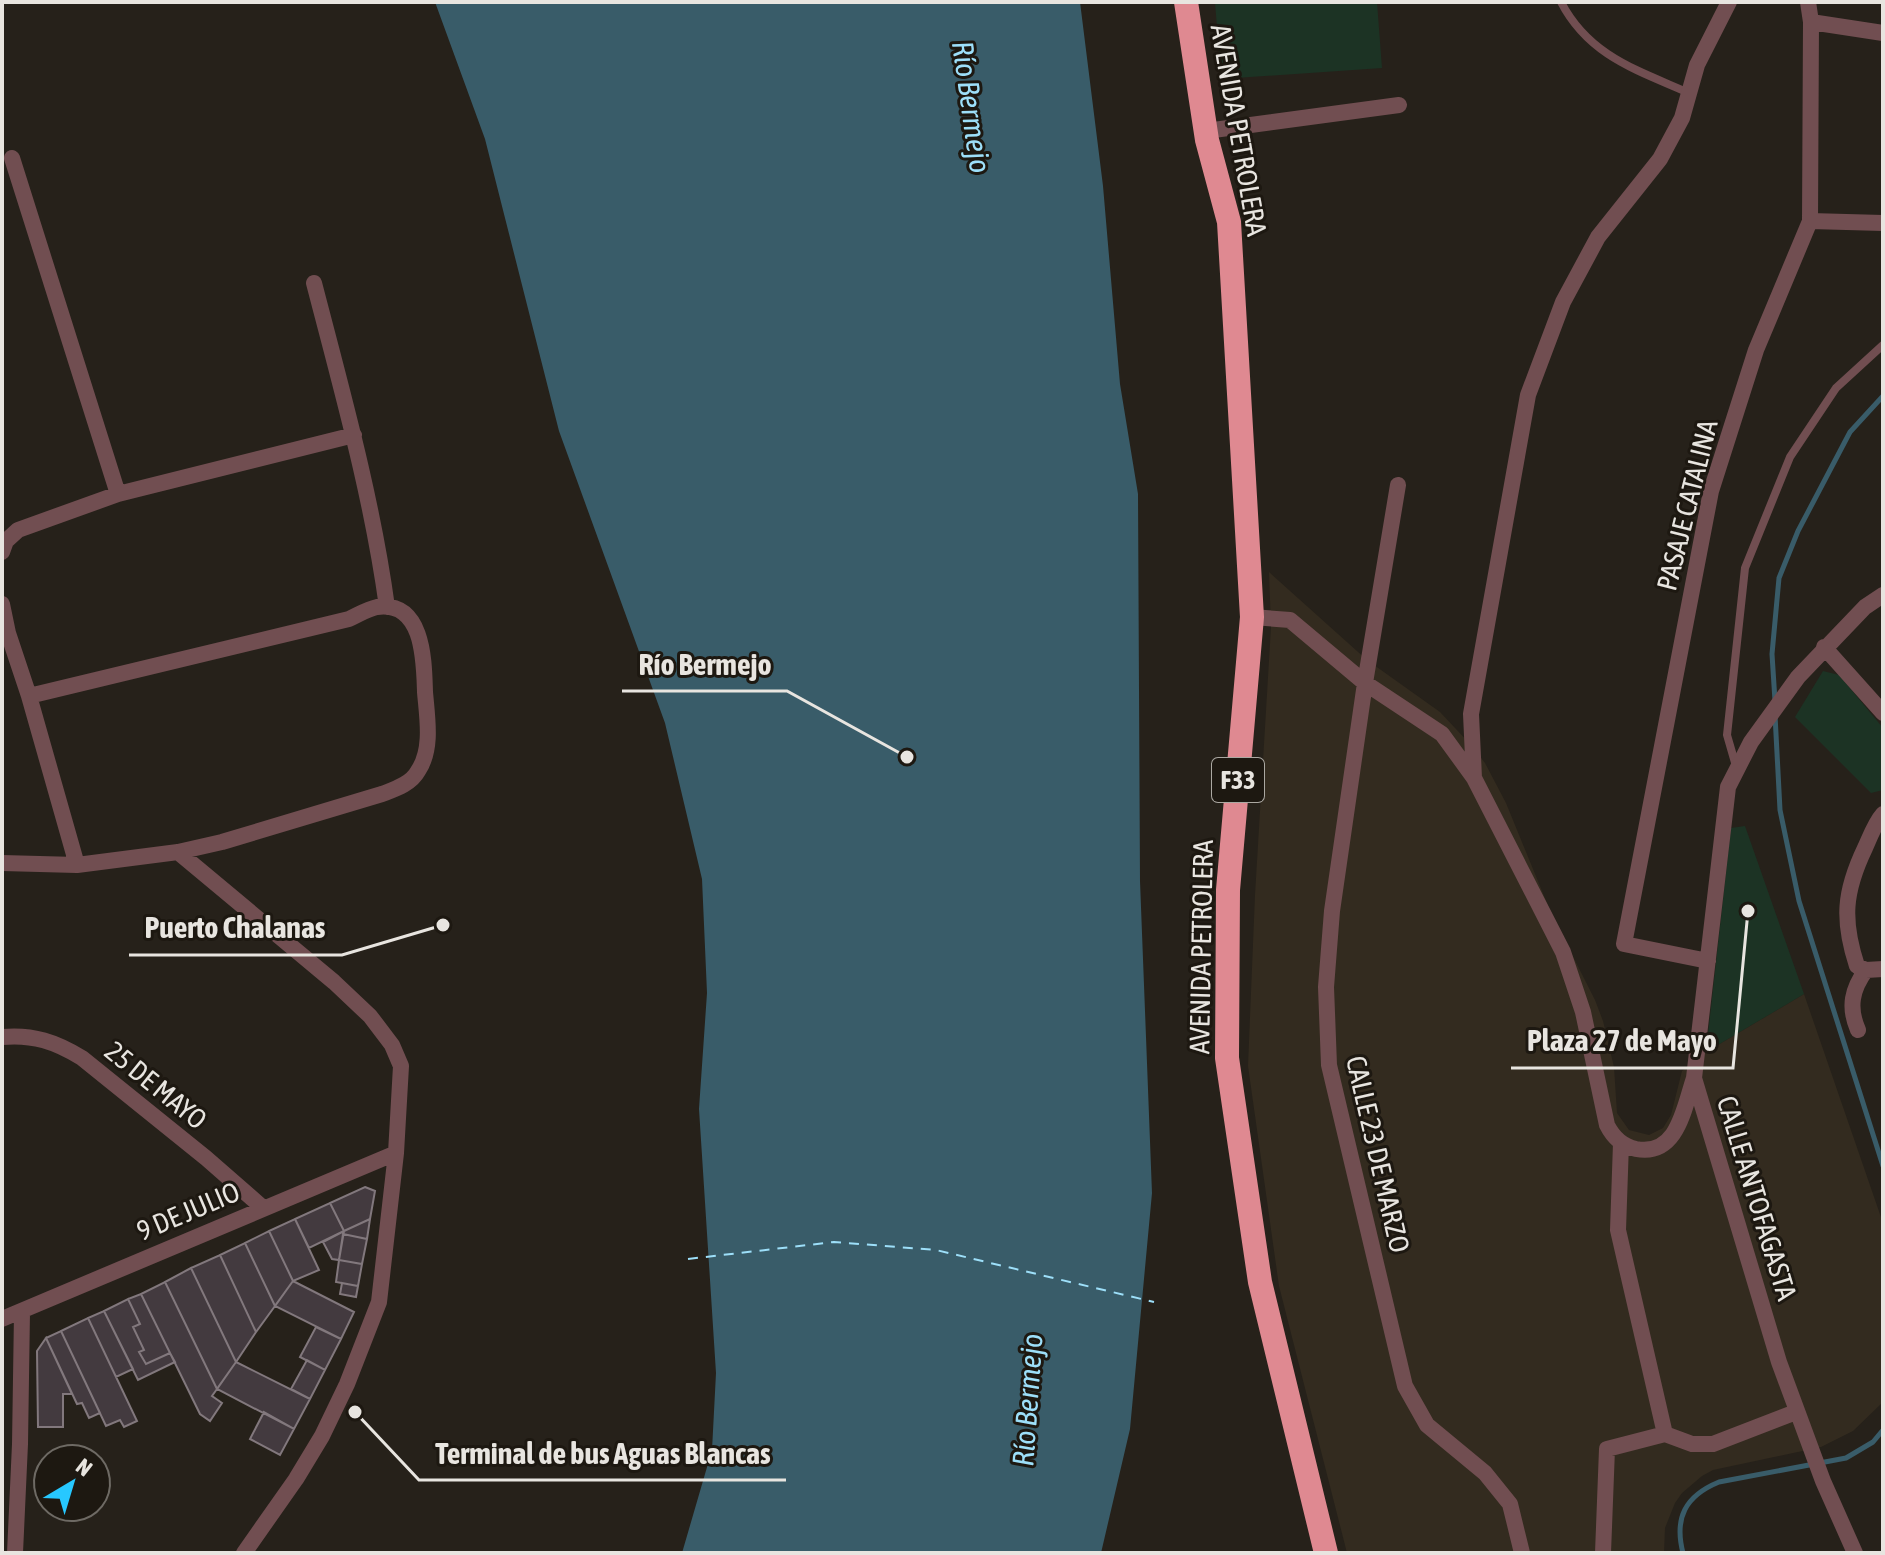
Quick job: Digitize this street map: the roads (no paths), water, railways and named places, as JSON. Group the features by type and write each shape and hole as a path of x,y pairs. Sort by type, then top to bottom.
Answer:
{"highway":[{"name":"AVENIDA PETROLERA","path":"1186,2 1206,131 1229,222 1252,617 1228,890 1227,1058 1260,1282 1326,1553"}],"street":[{"path":"1474,778 1471,714 1528,395 1563,302 1598,237 1660,159 1682,118 1697,65 1729,2"},
{"name":"PASAJE CATALINA","path":"1708,961 1624,944 1711,491 1756,350 1810,221 1811,22 1808,2"},
{"path":"1811,22 1883,33"},
{"path":"1206,131 1399,105"},
{"path":"12,158 118,494"},
{"path":"1810,221 1883,223"},
{"path":"314,283 354,435 379,546 387,607"},
{"path":"2,552 6,541 18,530 118,494 354,435"},
{"name":"CALLE 23 DE MARZO","path":"1398,485 1332,911 1326,987 1329,1065 1405,1386 1427,1425 1485,1473 1510,1504 1522,1553"},
{"name":"CALLE ANTOFAGASTA","path":"1855,1553 1805,1438 1779,1362 1694,1078 1728,787 1751,742 1798,677 1865,607 1883,595"},
{"path":"2,604 5,633 29,696 77,865"},
{"path":"2,863 109,863 222,842 404,785 418,773 424,758 427,725 420,639 413,623 403,613 387,607 378,607 349,619 29,696"},
{"path":"1252,617 1290,620 1365,683 1442,734 1474,778 1563,952 1583,1012 1607,1125 1621,1143 1648,1150 1671,1139 1694,1078"},
{"path":"1824,647 1883,713"},
{"path":"1875,969 1857,966 1850,945 1846,907 1852,877 1883,814"},
{"path":"178,852 334,982 385,1032 401,1066 396,1153 379,1302 322,1436 244,1553"},
{"path":"1858,1030 1852,1017 1852,997 1858,980 1875,969"},
{"name":"25 DE MAYO","path":"2,1037 43,1039 82,1058 262,1207"},
{"path":"1621,1143 1618,1230 1665,1434"},
{"name":"9 DE JULIO","path":"2,1319 396,1153"},
{"path":"15,1553 22,1312"},
{"path":"1603,1553 1607,1449 1665,1434 1692,1444 1713,1444 1796,1412"}],"lane":[{"path":"1561,2 1569,18 1596,47 1621,64 1689,93"},
{"path":"1737,769 1727,735 1745,568 1790,457 1836,388 1883,345"}],"water":[{"name":"Río Bermejo","path":"435,2 1080,2 1103,186 1120,384 1138,494 1140,881 1152,1193 1130,1429 1101,1553 682,1553 712,1450 716,1373 699,1109 707,993 702,879 665,723 559,431 485,139"}],"waterway":[{"path":"1775,701 1772,654 1779,578 1798,531 1850,432 1883,396"},
{"path":"1775,715 1780,810 1799,901 1883,1166"},
{"path":"1683,1553 1681,1519 1690,1501 1707,1488 1719,1482 1846,1458 1873,1442 1883,1430"}],"place":[{"name":"Río Bermejo","path":"907,757"},
{"name":"Plaza 27 de Mayo","path":"1748,911"},
{"name":"Puerto Chalanas","path":"443,925"},
{"name":"Terminal de bus Aguas Blancas","path":"355,1412"}]}
